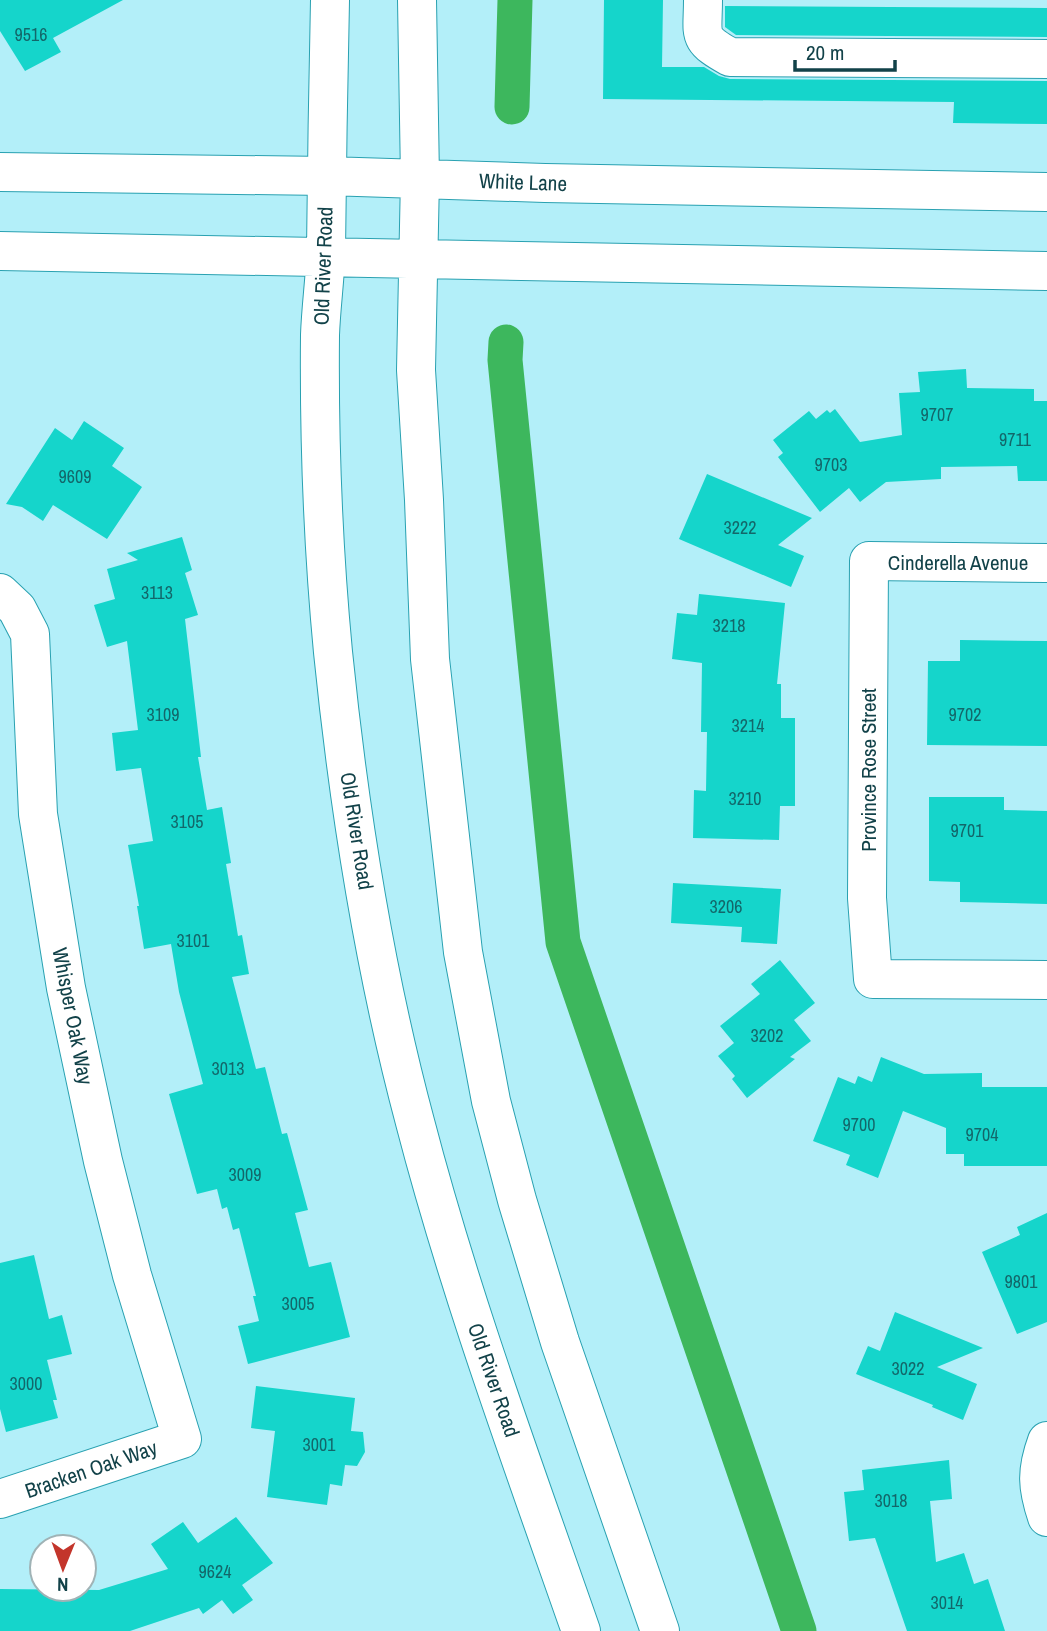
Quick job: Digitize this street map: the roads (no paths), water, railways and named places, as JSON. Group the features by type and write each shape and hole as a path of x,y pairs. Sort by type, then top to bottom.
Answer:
{"main road":[{"name":"Old River Road","path":"330,0 326,257 320,332 323,491 333,649 351,806 379,962 413,1117 441,1219 489,1367 581,1631"},
{"path":"417,0 420,178 416,370 430,659 463,952 491,1101 517,1200 560,1342 660,1631"},
{"path":"703,0 703,35 709,45 730,57 1047,59"},
{"name":"White Lane","path":"0,172 327,176 545,183 1047,192"},
{"path":"0,251 1047,271"},
{"name":"Cinderella Avenue","path":"869,562 1047,563"},
{"name":"Province Rose Street","path":"869,562 867,898 873,979 1047,980"},
{"name":"Whisper Oak Way","path":"0,593 17,609 30,634 38,814 66,988 132,1275 182,1439"},
{"name":"Bracken Oak Way","path":"0,1499 182,1439"},
{"path":"1047,1441 1039,1464 1039,1493 1047,1517"}],"waterway":[{"path":"512,107 515,0"},
{"path":"506,342 505,360 563,942 799,1631"}]}
